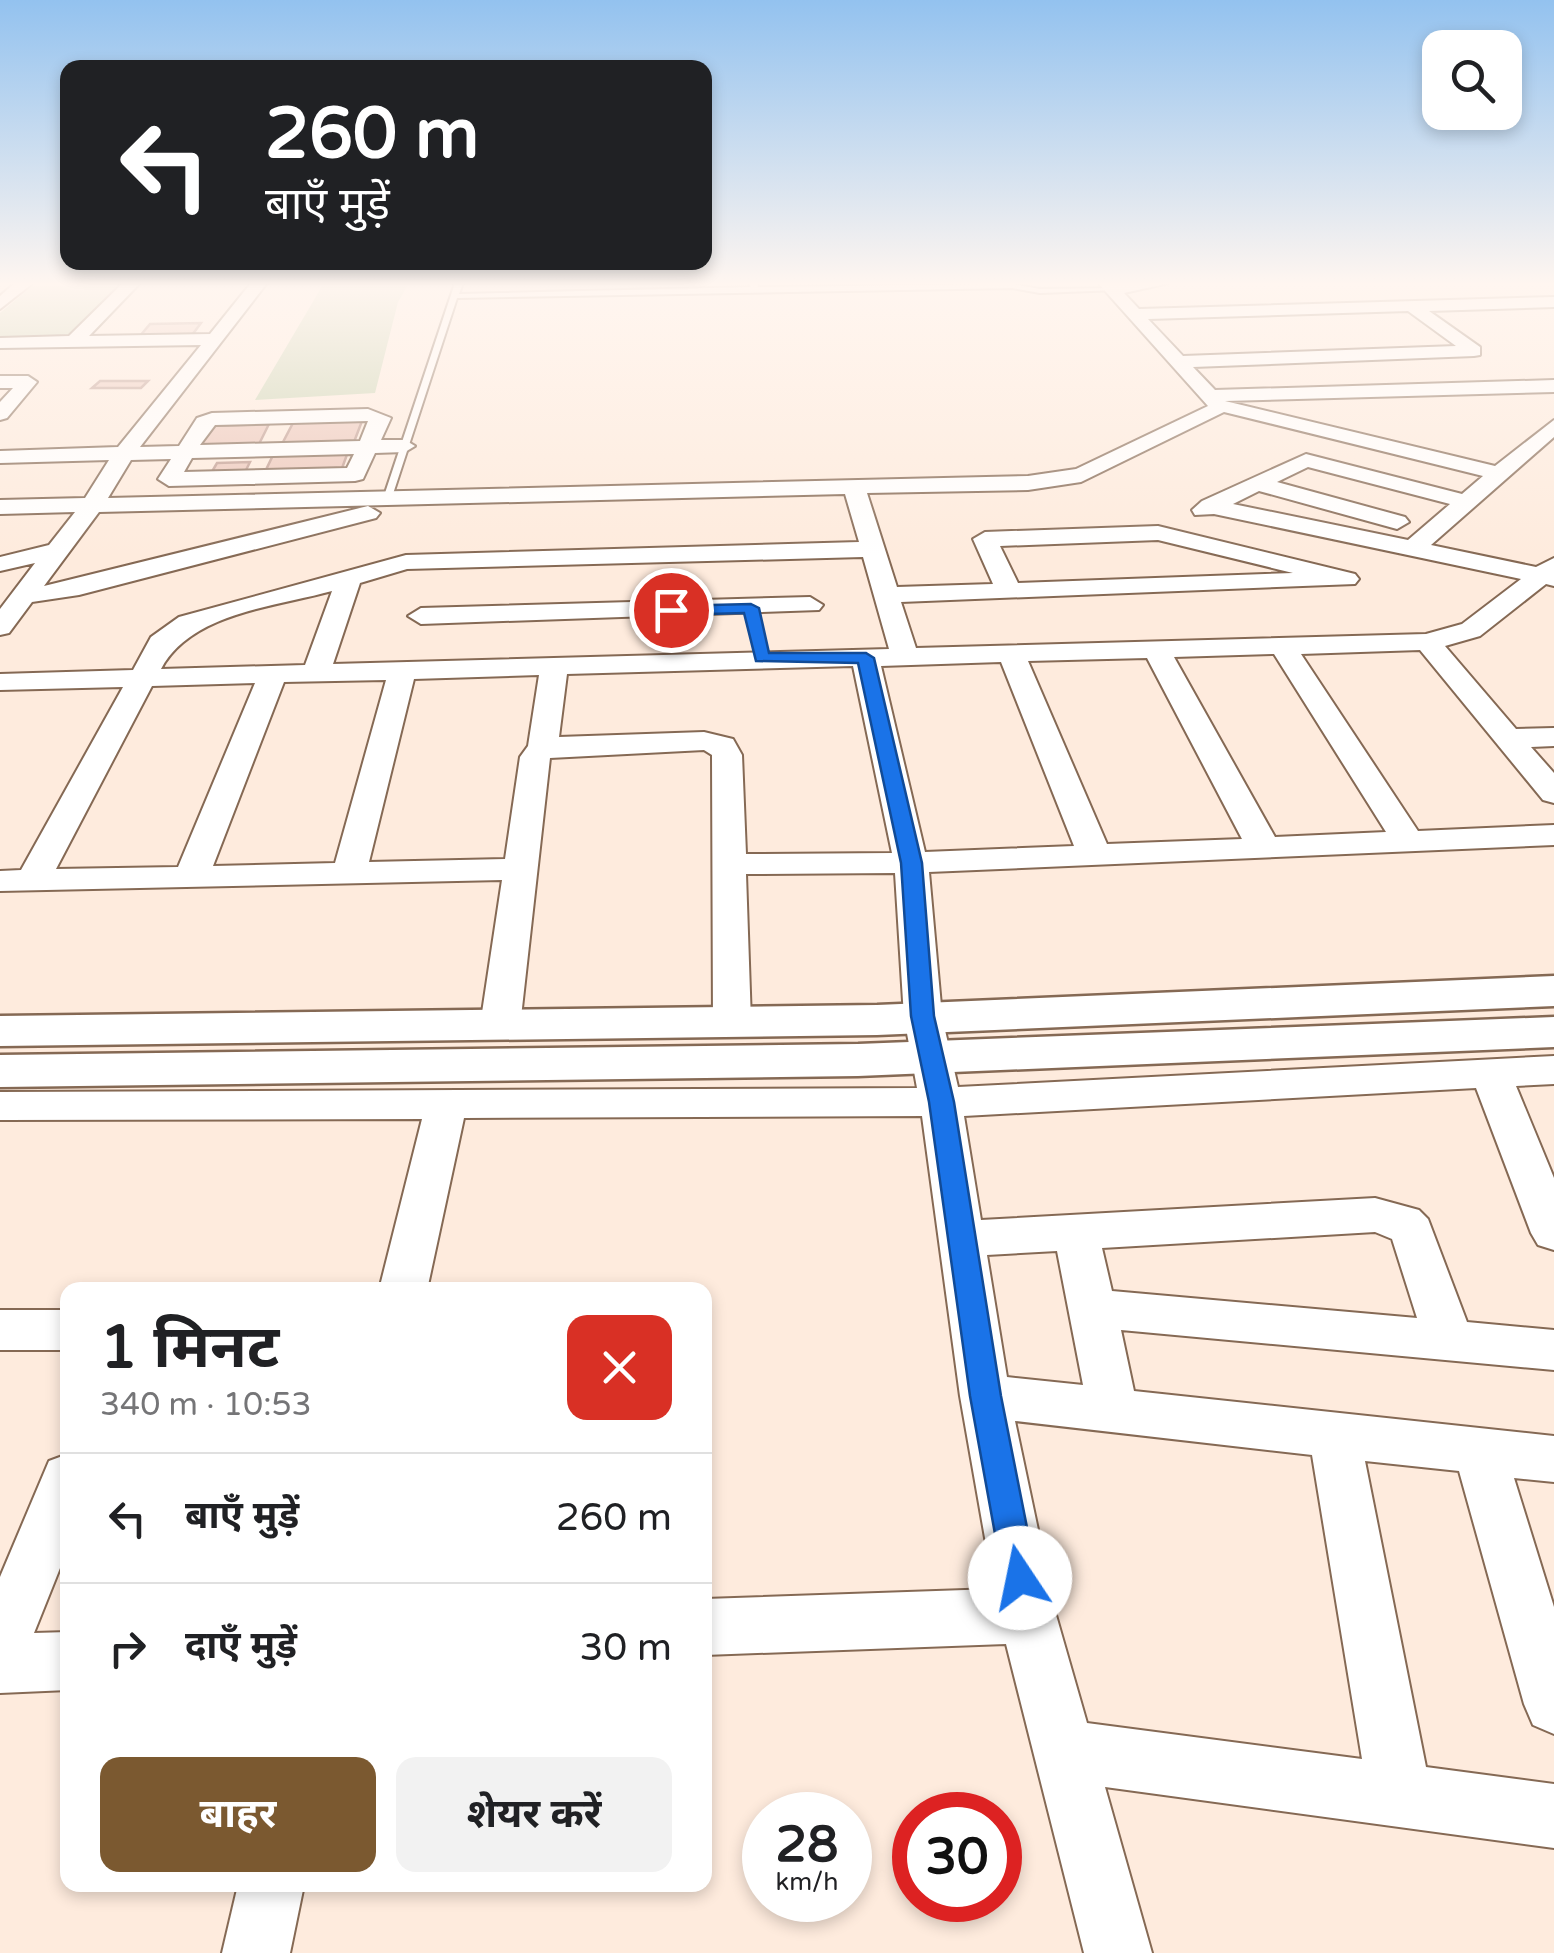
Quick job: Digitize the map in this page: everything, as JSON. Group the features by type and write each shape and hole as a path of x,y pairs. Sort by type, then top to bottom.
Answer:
{"street":[{"path":"0,627 91,506 123,455 188,374"},
{"path":"1192,374 1216,401 1501,474"},
{"path":"0,382 28,382 0,414"},
{"path":"1216,401 1554,386"},
{"path":"0,507 1028,483 1081,475 1214,414 1216,401"},
{"path":"381,418 358,472 349,475 169,479 185,453 204,422 381,418"},
{"path":"1009,591 985,539 1088,562 1346,579 1376,572 1405,547 1433,532 1554,426"},
{"path":"1380,444 1404,430"},
{"path":"0,457 404,446"},
{"path":"887,595 1009,591 1158,533 1298,462 1313,461 1468,502"},
{"path":"1255,482 1433,532"},
{"path":"856,490 905,657"},
{"path":"21,596 70,590 346,520 386,500"},
{"path":"1210,506 1550,573"},
{"path":"1158,533 1346,579"},
{"path":"17,881 144,678 160,644 176,628 349,577 434,560 873,549"},
{"path":"0,564 55,551"},
{"path":"0,682 1426,642 1471,630 1550,573"},
{"path":"316,673 349,577"},
{"path":"421,616 810,605"},
{"path":"751,608 762,658"},
{"path":"456,669 472,614"},
{"path":"1426,642 1511,738 1554,794"},
{"path":"1282,646 1408,841"},
{"path":"1156,650 1264,848"},
{"path":"1012,654 1095,855"},
{"path":"866,658 911,863 932,1058 985,1396 1027,1614 1118,1953"},
{"path":"500,1026 518,869 536,757 543,748 554,666"},
{"path":"349,873 402,671"},
{"path":"191,876 273,674"},
{"path":"1511,738 1554,737"},
{"path":"543,748 704,741 722,745 727,754 731,864 728,980 732,1022"},
{"path":"731,864 911,863 1554,835"},
{"path":"17,881 518,869"},
{"path":"0,1106 446,1104 932,1058 1554,991"},
{"path":"0,1031 732,1022 932,1058 1099,1097 1554,1070"},
{"path":"0,1071 932,1058 1554,1032"},
{"path":"1491,1074 1549,1209"},
{"path":"405,1282 446,1104"},
{"path":"962,1239 1375,1215 1393,1218 1412,1231 1449,1340"},
{"path":"1076,1232 1112,1410"},
{"path":"1092,1308 1554,1350"},
{"path":"0,1330 60,1330"},
{"path":"985,1396 1554,1459"},
{"path":"1334,1434 1400,1795"},
{"path":"1479,1450 1554,1704"},
{"path":"0,1647 60,1498"},
{"path":"712,1627 1027,1614"},
{"path":"0,1664 60,1661"},
{"path":"1064,1750 1554,1816"},
{"path":"256,1953 269,1892"}],"lane":[{"path":"386,500 428,374"}],"green space":[{"path":"270,374 380,374 375,393 255,400"}],"building":[{"path":"100,381 148,381 141,388 92,388"},
{"path":"362,421 354,442 282,444 293,423"},
{"path":"269,424 257,448 194,450 209,426"},
{"path":"349,449 341,471 264,474 275,451"},
{"path":"250,462 244,474 210,475 217,463"}],"route":[{"path":"671,610 751,608 762,658 866,658 911,863 922,1016 942,1102 985,1396 1020,1578"}]}
